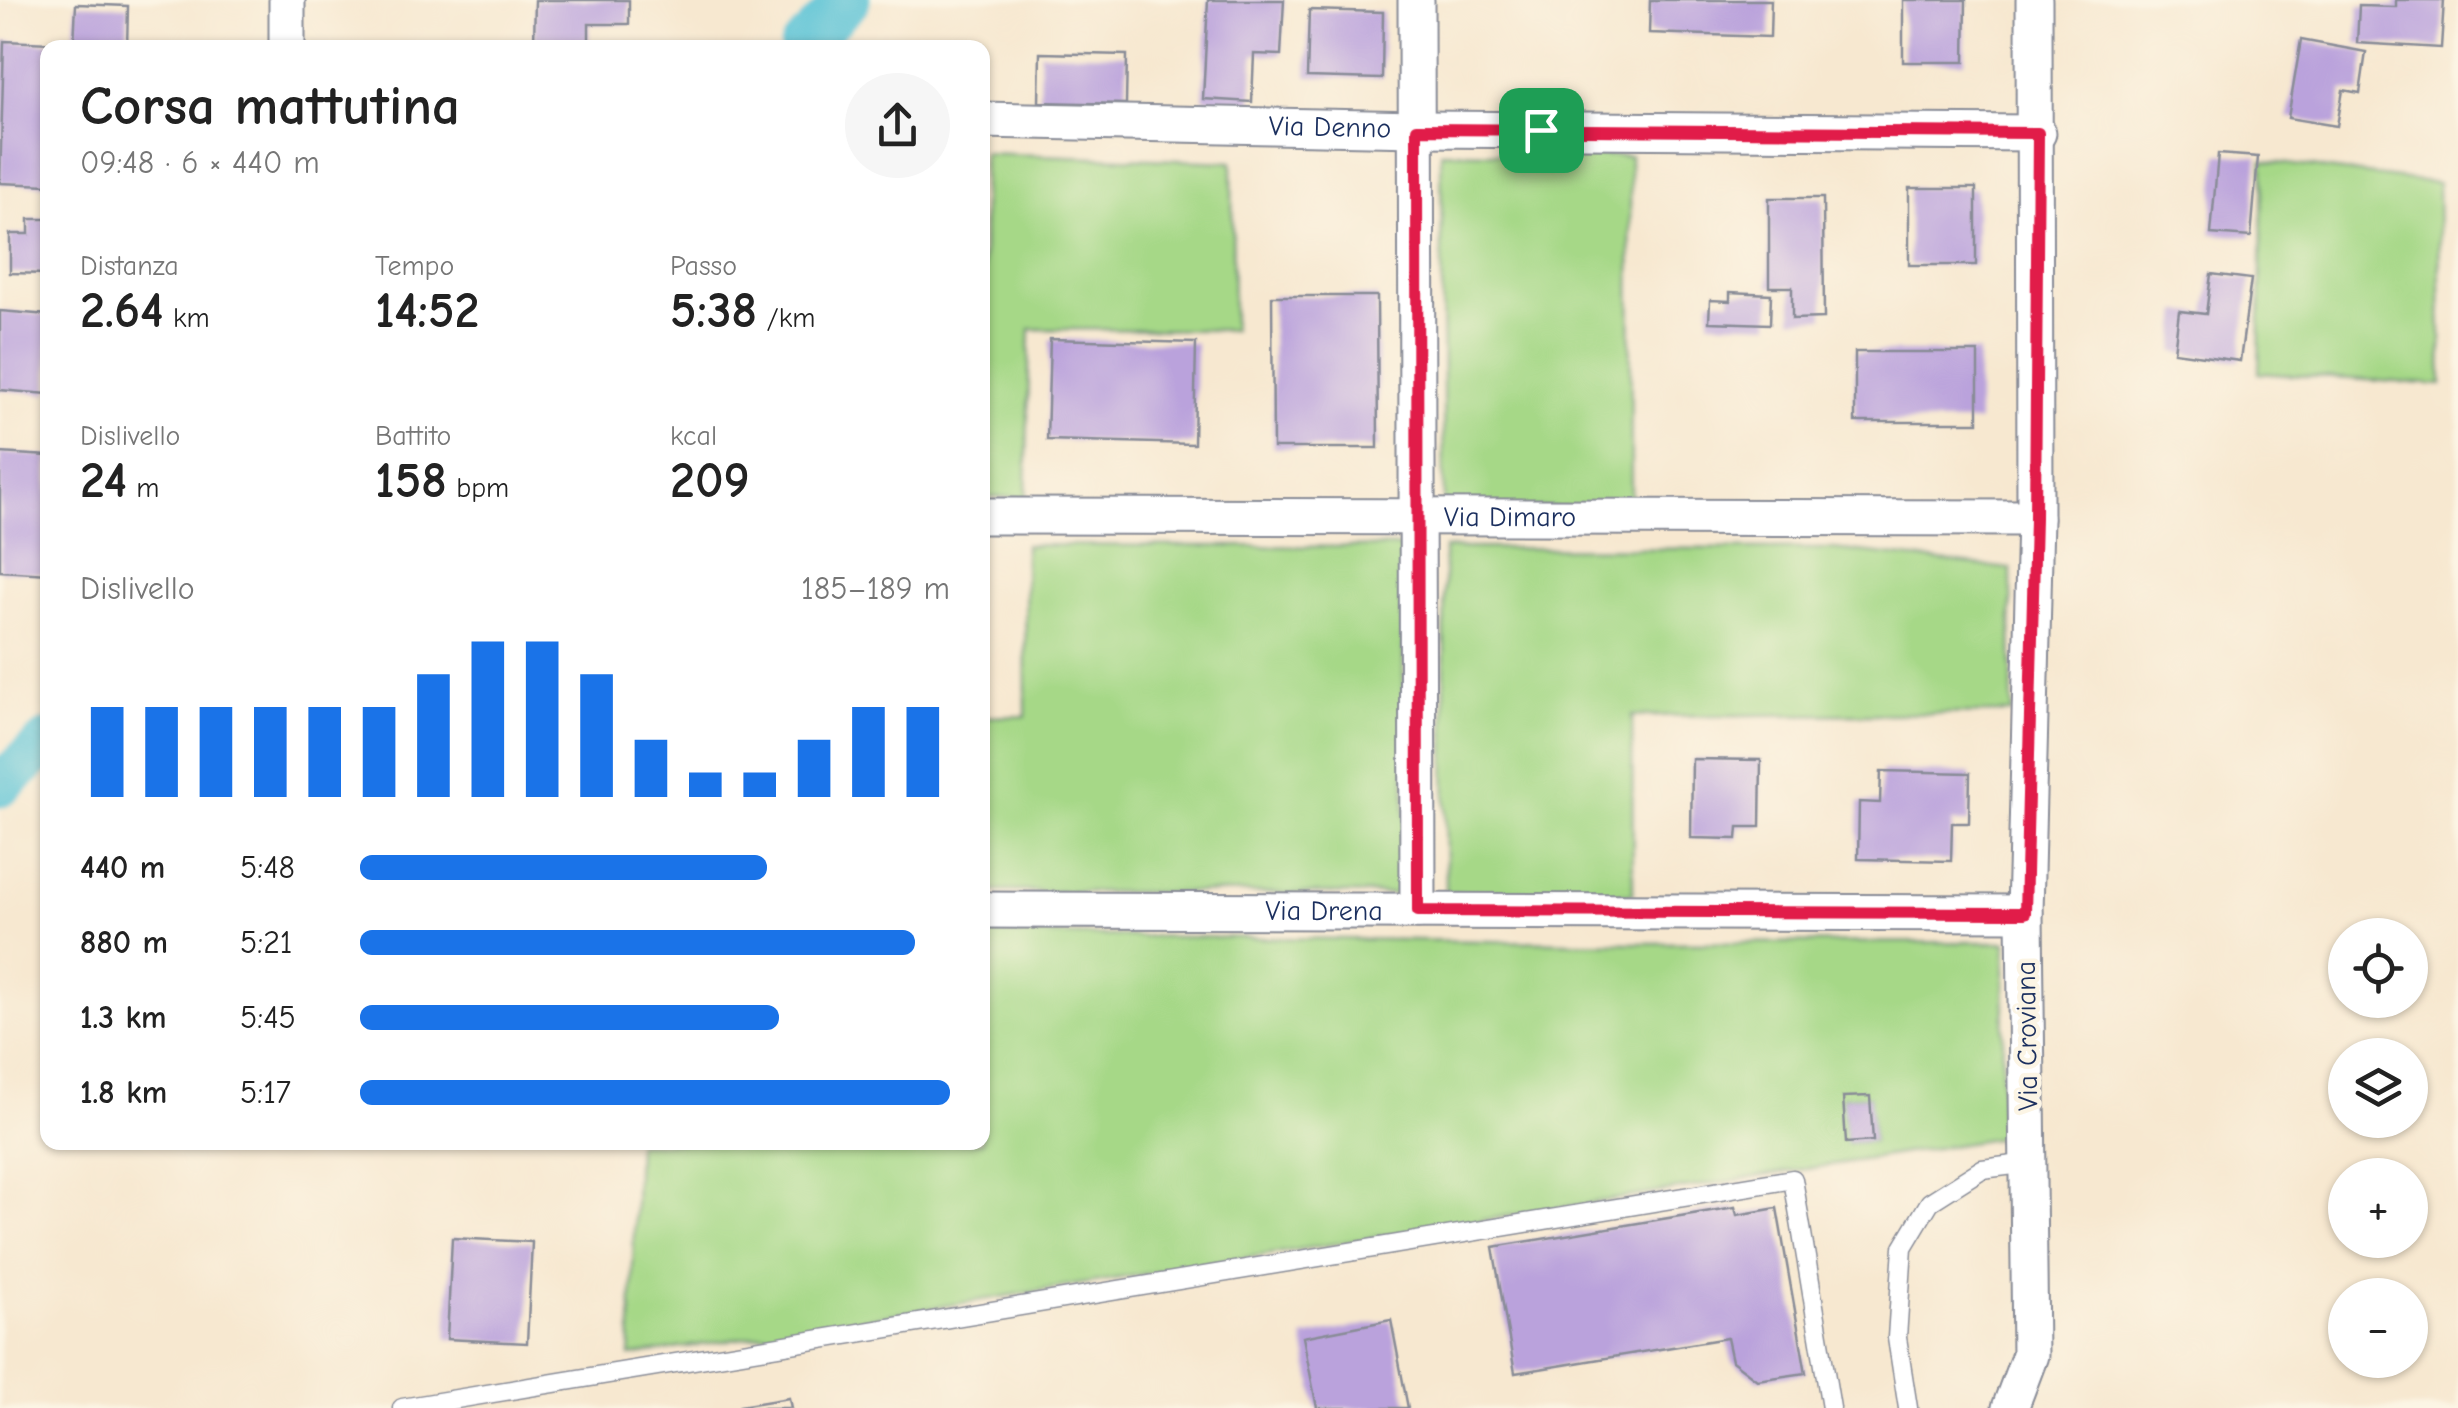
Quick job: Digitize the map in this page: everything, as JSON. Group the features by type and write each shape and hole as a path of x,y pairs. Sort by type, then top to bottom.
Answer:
{"street":[{"path":"287,0 287,40"},
{"path":"1416,0 1418,911"},
{"name":"Via Croviana","path":"2010,1408 2030,1355 2025,913 2035,518 2038,133 2034,0"},
{"name":"Via Denno","path":"990,120 1417,129 2038,133"},
{"name":"Via Dimaro","path":"990,516 2035,518"},
{"name":"Via Drena","path":"990,910 2025,913"}],"lane":[{"path":"1908,1408 1896,1338 1903,1247 1930,1202 1982,1169 2030,1163"},
{"path":"402,1408 1793,1179 1832,1408"}],"green space":[{"path":"1441,152 1630,156 1631,508 1444,507"},
{"path":"990,153 1232,162 1233,330 1030,329 1026,497 990,497"},
{"path":"2263,161 2438,183 2442,385 2259,373"},
{"path":"1025,545 1402,547 1406,894 990,891 990,717 1026,716"},
{"path":"1444,548 1834,549 2011,569 2012,713 1632,716 1633,894 1446,893"},
{"path":"990,934 1633,943 2006,942 2000,1138 630,1356 637,1150 990,1150","holes":["1869,1096 1873,1141 1847,1143 1843,1097"]}],"building":[{"path":"535,0 629,0 629,24 589,24 589,40 534,40"},
{"path":"1208,0 1284,0 1281,55 1254,54 1252,102 1203,99"},
{"path":"1650,0 1771,0 1770,37 1649,33"},
{"path":"1903,0 1966,0 1965,62 1903,62"},
{"path":"2396,0 2444,0 2441,48 2357,43 2359,6 2396,7"},
{"path":"76,4 128,6 127,40 74,40"},
{"path":"1309,10 1383,12 1382,79 1307,77"},
{"path":"2301,40 2366,52 2360,93 2343,90 2337,126 2288,118"},
{"path":"4,41 40,43 40,185 0,183"},
{"path":"1040,53 1127,55 1126,104 1039,102"},
{"path":"2218,154 2258,157 2251,237 2211,234"},
{"path":"1909,188 1976,188 1976,265 1909,265"},
{"path":"1769,198 1823,198 1824,318 1792,319 1792,287 1769,287"},
{"path":"29,219 40,219 40,274 10,273 10,234 29,234"},
{"path":"2211,274 2251,279 2240,361 2174,352 2179,311 2206,314"},
{"path":"1730,292 1771,294 1770,324 1709,322 1710,300 1730,301"},
{"path":"1272,296 1377,296 1378,448 1273,448"},
{"path":"0,311 40,314 40,393 0,390"},
{"path":"1050,339 1196,343 1194,444 1047,440"},
{"path":"1855,352 1978,352 1978,422 1855,422"},
{"path":"0,453 40,456 40,574 0,571"},
{"path":"1692,759 1761,760 1760,827 1738,827 1737,839 1691,838"},
{"path":"1881,771 1970,773 1969,823 1952,823 1951,861 1858,859 1859,802 1880,803"},
{"path":"1870,1096 1873,1141 1846,1143 1843,1097"},
{"path":"1735,1207 1737,1215 1777,1208 1806,1373 1757,1380 1732,1361 1727,1338 1515,1373 1493,1247"},
{"path":"452,1238 532,1242 527,1343 447,1339"},
{"path":"1391,1320 1408,1408 1317,1408 1303,1337"},
{"path":"789,1398 791,1408 740,1406"}],"waterway":[{"path":"810,40 848,0"},
{"path":"0,785 40,749"}],"route":[{"path":"1417,129 1541,130 2038,133 2035,518 2025,913 1418,911 1417,129"}]}
